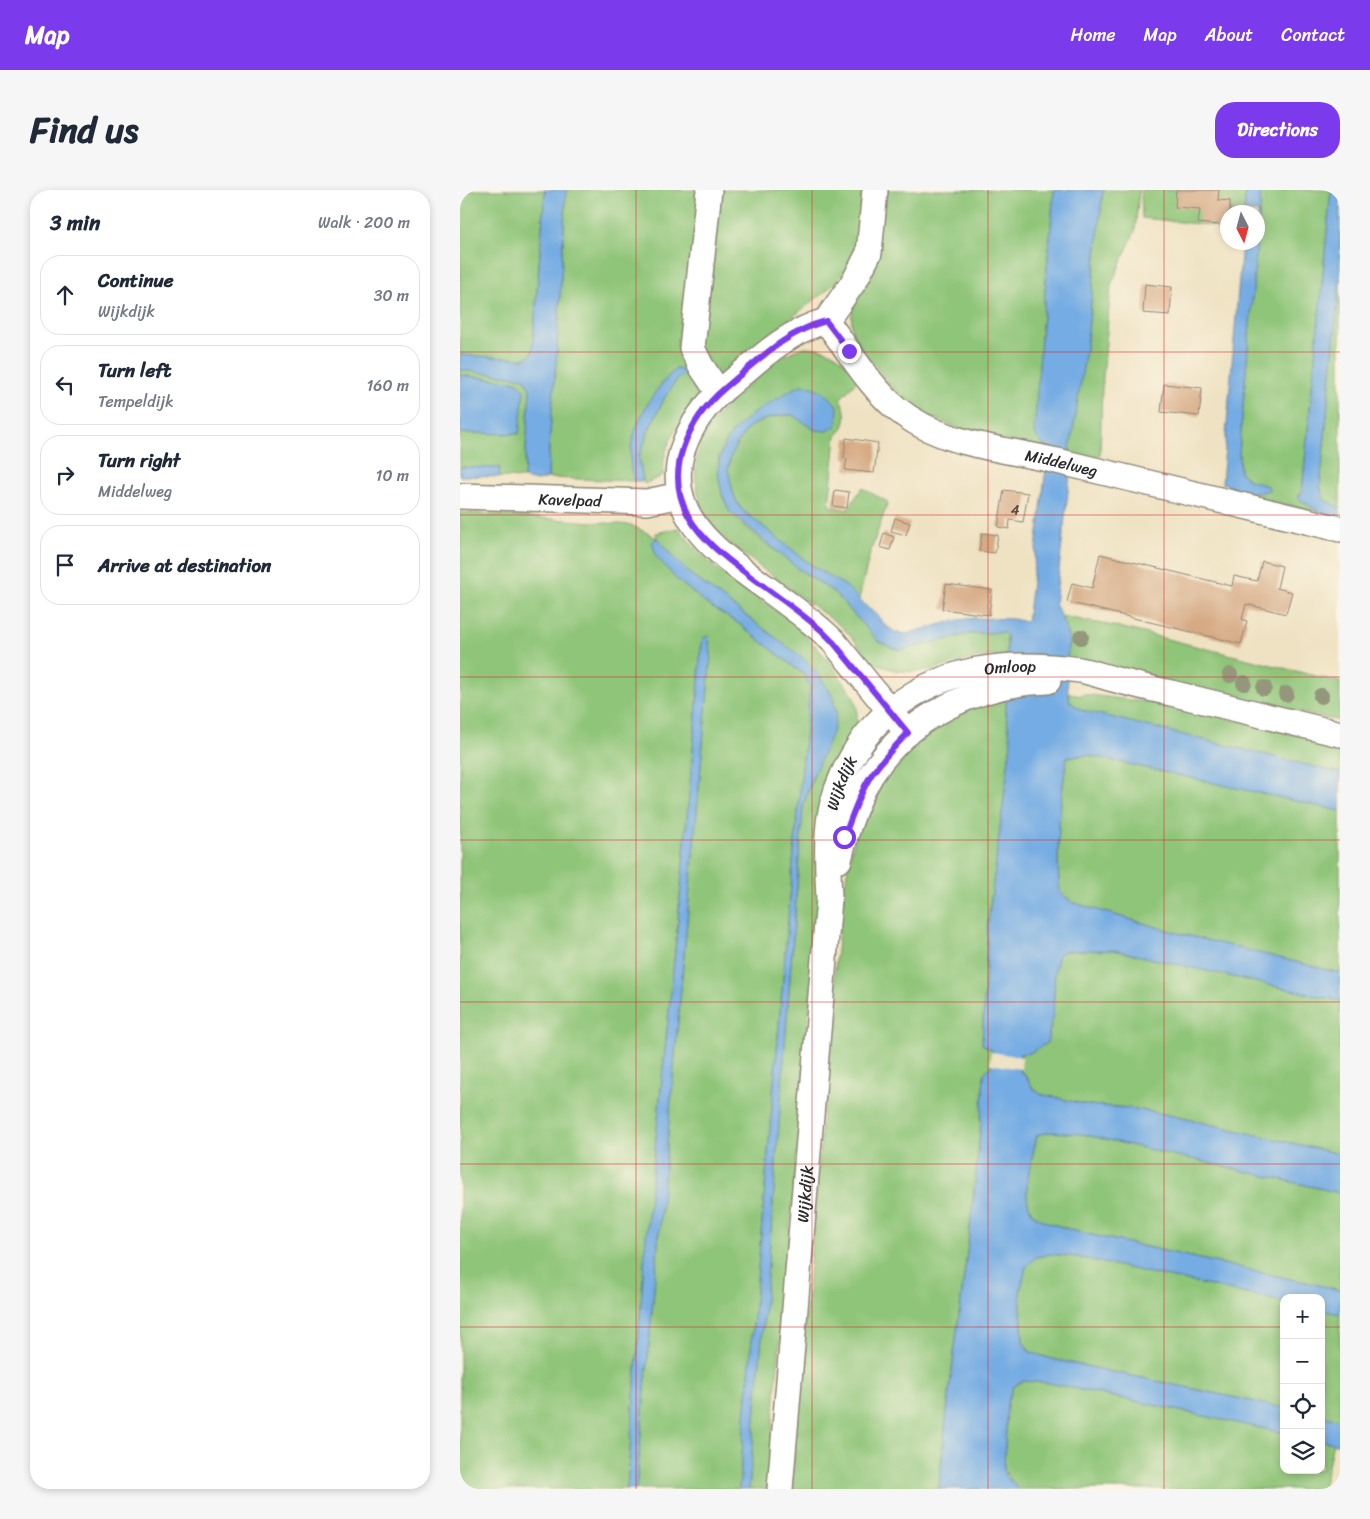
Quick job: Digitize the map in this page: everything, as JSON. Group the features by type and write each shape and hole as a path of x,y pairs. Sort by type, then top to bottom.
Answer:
{"street":[{"path":"709,190 692,348 701,366 719,393"},
{"path":"875,190 869,253 855,280 826,321 811,325 777,345 719,393 694,424 680,456 678,473 680,495 687,515 699,533 711,546 821,630 908,733"},
{"name":"Middelweg","path":"826,321 877,389 897,410 928,429 963,442 1040,457 1340,529"},
{"name":"Kavelpad","path":"460,496 647,502 680,495"},
{"name":"Omloop","path":"908,733 938,711 995,677 1026,666 1138,686 1340,734"},
{"name":"Omloop","path":"889,710 932,683 961,673 995,677"},
{"name":"Wijkdijk","path":"780,1489 829,899 830,816 837,791 848,764 863,738 889,710"},
{"name":"Wijkdijk","path":"829,899 844,837 861,795 872,774 908,733"}],"green space":[{"path":"460,190 545,190 532,354 524,359 460,355"},
{"path":"566,190 862,190 860,220 855,249 843,274 826,291 737,361 714,383 693,406 676,429 666,452 664,474 644,484 639,457 650,427 665,397 686,371 676,369 666,379 647,405 639,420 631,451 634,481 548,478"},
{"path":"885,190 1054,190 1041,337 1052,450 974,433 955,427 919,410 888,383 860,348 852,329 852,313"},
{"path":"1103,190 1139,190 1135,231 1111,285 1102,389 1100,454 1093,462 1066,454 1086,349"},
{"path":"1141,190 1246,190 1245,205 1220,205 1220,226 1142,218"},
{"path":"1261,190 1331,190 1302,492 1298,498 1319,512 1227,493 1228,486 1241,491 1267,486 1249,480 1240,472 1239,453 1256,250 1265,250 1265,205 1260,205"},
{"path":"1340,279 1340,508 1324,500 1320,487"},
{"path":"805,347 823,349 830,352 842,360 859,379 840,399 846,418 843,427 836,436 829,506 847,510 862,488 888,502 870,553 859,599 847,587 810,564 740,508 734,496 728,470 731,456 737,443 750,426 769,418 792,415 815,430 838,407 753,413 719,457 718,473 723,498 739,521 797,568 835,593 878,641 900,650 969,634 1003,632 1007,635 1007,656 976,658 915,671 900,671 873,662 840,626 734,547 710,522 701,503 696,478 698,452 702,440 725,407 767,367 785,355"},
{"path":"460,370 525,377 530,390 524,478 499,477 500,468 460,467 460,433 519,434 518,382 460,375"},
{"path":"460,512 631,525 657,538 697,596 738,623 803,674 810,686 739,1489 636,1489 711,654 708,636 700,654 678,921 646,1237 627,1489 460,1489"},
{"path":"678,528 720,572 795,624 831,663 854,698 857,708 857,722 817,920 767,1489 749,1489 803,806 836,713 832,696 826,687 718,595 690,574 657,538 656,533"},
{"path":"1061,616 1119,627 1340,682 1340,721 1066,661 1070,642"},
{"path":"1068,693 1171,705 1340,745 1340,773 1081,710 1070,702"},
{"path":"1007,698 1006,713 1011,742 988,923 982,1044 993,1051 991,1066 984,1073 976,1177 939,1489 791,1489 836,959 849,862 857,831 864,813 883,780 922,738 959,714 996,700 997,703"},
{"path":"1088,755 1340,811 1340,973 1170,931 1074,903 1060,893 1059,825 1067,757"},
{"path":"1114,950 1340,1001 1340,1154 1169,1115 1130,1108 1088,1105 1040,1094 1033,1088 1025,1074 1020,1071 1020,1054 1030,1053 1047,1043 1053,1014 1055,971 1059,954 1065,951"},
{"path":"1051,1132 1082,1134 1340,1193 1340,1290 1074,1231 1037,1217 1031,1211 1028,1202 1028,1178 1037,1135"},
{"path":"1050,1254 1077,1257 1280,1301 1280,1407 1052,1359 1030,1352 1023,1342 1020,1293 1026,1267 1036,1257"},
{"path":"1325,1311 1340,1314 1340,1420 1325,1417"},
{"path":"1023,1381 1049,1383 1280,1432 1280,1474 1325,1474 1325,1441 1333,1443 1323,1489 1017,1489 1004,1470 1007,1403 1013,1387"}],"water":[{"path":"545,190 566,190 548,478 537,481 524,478 530,390 525,378 460,370 460,355 524,359 532,354"},
{"path":"1054,190 1103,190 1086,349 1069,455 1044,446 1034,433"},
{"path":"1246,190 1261,190 1260,205 1245,205"},
{"path":"1331,190 1340,190 1340,279 1320,487 1324,500 1340,508 1340,516 1319,512 1298,498 1302,492"},
{"path":"1241,250 1256,250 1239,453 1240,472 1249,480 1267,486 1270,489 1264,492 1252,493 1222,483"},
{"path":"676,369 687,371 676,381 665,397 650,427 639,457 643,481 634,481 631,451 639,420 656,392"},
{"path":"460,375 518,382 524,391 519,434 460,433"},
{"path":"800,385 806,386 822,392 838,407 837,423 827,431 815,430 792,415 783,415 769,418 750,426 737,443 731,456 728,470 734,496 740,508 810,564 847,587 885,625 895,632 906,634 953,621 974,618 1013,619 1027,622 1046,468 1070,474 1055,604 1070,642 1066,661 1070,702 1081,710 1340,773 1340,811 1088,755 1067,757 1059,825 1060,893 1074,903 1170,931 1340,973 1340,1001 1114,950 1065,951 1059,954 1055,971 1053,1014 1047,1043 1030,1053 1020,1054 1020,1071 1040,1094 1088,1105 1130,1108 1169,1115 1340,1154 1340,1193 1082,1134 1051,1132 1037,1135 1030,1166 1027,1191 1028,1202 1031,1211 1045,1221 1074,1231 1340,1290 1340,1314 1325,1311 1325,1294 1280,1294 1280,1301 1077,1257 1050,1254 1036,1257 1026,1267 1020,1293 1023,1342 1030,1352 1052,1359 1280,1407 1280,1432 1049,1383 1023,1381 1013,1387 1007,1403 1004,1470 1006,1476 1017,1489 939,1489 976,1177 984,1073 991,1066 993,1051 982,1044 988,923 1011,742 1006,713 1007,636 1003,632 969,634 900,650 890,647 878,641 835,593 797,568 729,511 720,486 719,466 723,448 732,433 762,408"},
{"path":"460,467 500,468 499,477 460,476"},
{"path":"657,538 690,574 803,658 818,674 832,695 836,713 834,728 812,779 803,806 749,1489 739,1489 810,686 803,674 738,623 708,605 676,579 656,556 652,541"},
{"path":"708,636 711,654 636,1489 627,1489 646,1237 678,921 700,654 703,638"},
{"path":"1325,1417 1340,1420 1340,1445 1325,1441"}],"pier":[{"path":"991,1052 1022,1057 1021,1069 990,1064"}],"building":[{"path":"1176,190 1219,190 1218,200 1230,201 1230,205 1220,205 1220,225 1198,223 1200,209 1175,207"},
{"path":"1145,284 1172,287 1170,315 1143,313"},
{"path":"1164,384 1202,388 1199,416 1161,412"},
{"path":"846,438 878,443 874,473 845,470 847,459 844,458"},
{"path":"835,490 849,492 847,508 833,506"},
{"path":"1004,490 1028,493 1023,522 1010,520 1009,529 998,527"},
{"path":"895,518 910,523 906,535 891,531"},
{"path":"884,533 894,537 890,550 880,547"},
{"path":"982,533 998,535 995,553 979,551"},
{"path":"1100,554 1232,586 1234,576 1257,581 1262,561 1282,566 1277,588 1292,592 1286,614 1246,604 1242,619 1247,621 1241,644 1067,602 1072,583 1092,588"},
{"path":"946,584 992,590 989,615 942,609"}],"route":[{"path":"844,837 861,795 872,774 908,733 821,630 717,552 699,533 687,515 680,495 678,473 680,456 685,442 694,424 705,409 719,393 777,345 811,325 826,321 849,351"}]}
